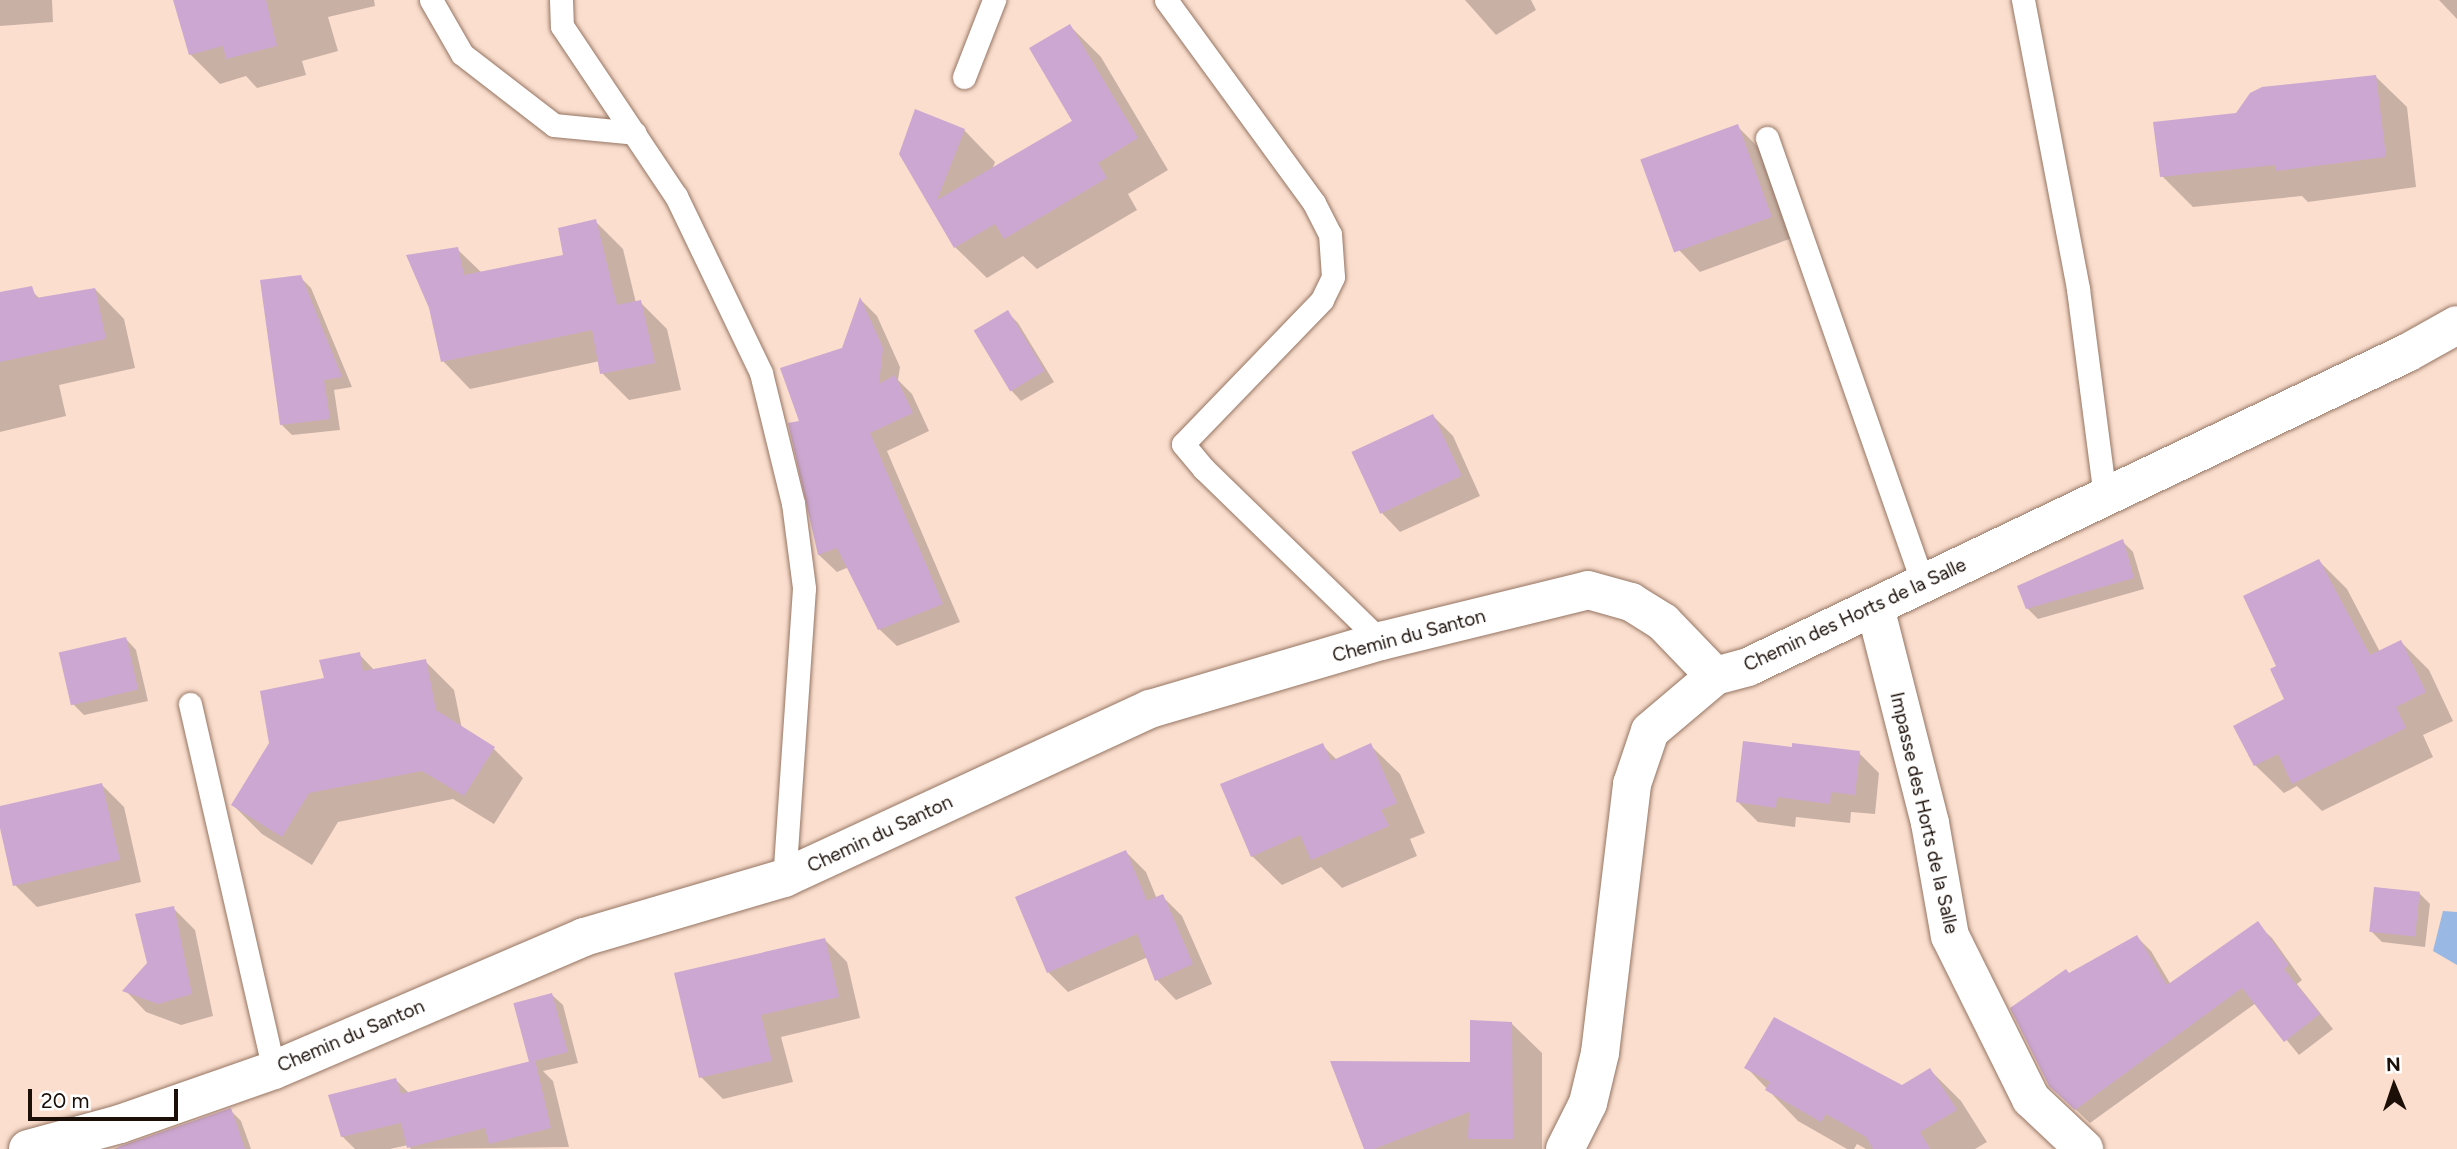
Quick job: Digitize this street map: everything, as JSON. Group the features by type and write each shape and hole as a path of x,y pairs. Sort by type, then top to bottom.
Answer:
{"street":[{"name":"Chemin des Horts de la Salle","path":"1565,1149 1588,1103 1600,1053 1632,784 1650,731 1716,676 1748,667 1875,607 2407,353 2457,325"},
{"name":"Chemin du Santon","path":"28,1149 120,1124 274,1070 584,937 784,878 1150,709 1381,642 1588,590 1631,602 1663,622 1716,676"},
{"name":"Impasse des Horts de la Salle","path":"1875,607 1930,823 1950,936 2032,1099 2084,1149"}],"lane":[{"path":"431,0 462,54 554,125 635,133"},
{"path":"561,0 562,26 676,196 761,373 793,503 804,587 784,878"},
{"path":"964,77 994,0"},
{"path":"1167,0 1314,203 1330,234 1333,277 1322,300 1184,444 1204,469 1381,642"},
{"path":"2022,0 2078,289 2105,497"},
{"path":"1767,138 1923,583"},
{"path":"190,704 274,1070"}],"water":[{"path":"2443,911 2457,912 2457,965 2433,951"}],"building":[{"path":"173,0 266,0 277,46 226,59 223,46 189,55"},
{"path":"1070,24 1138,138 1098,163 1107,178 1004,239 995,224 954,248 899,154 915,109 965,129 937,200 1072,121 1029,48"},
{"path":"2376,75 2386,157 2276,171 2275,165 2160,177 2153,122 2236,113 2250,93 2262,87"},
{"path":"1738,124 1772,217 1674,253 1640,160"},
{"path":"596,219 617,305 641,300 655,363 600,374 592,330 441,362 429,308 406,255 458,247 464,275 563,255 558,228"},
{"path":"301,275 342,377 324,380 330,419 280,425 260,280"},
{"path":"32,286 36,298 95,288 106,339 0,362 0,292"},
{"path":"860,297 883,348 879,384 895,375 913,413 870,433 943,604 878,630 837,548 818,555 788,423 799,421 780,368 842,348"},
{"path":"1008,310 1045,371 1010,391 974,331"},
{"path":"1433,414 1462,476 1380,514 1351,452"},
{"path":"2123,539 2134,578 2026,609 2017,586"},
{"path":"2319,559 2370,655 2401,640 2426,692 2396,707 2406,728 2292,784 2278,754 2254,766 2233,726 2284,699 2270,669 2276,666 2243,596"},
{"path":"126,637 138,690 71,705 59,653"},
{"path":"360,652 363,671 426,659 436,710 495,747 464,796 422,771 309,793 282,837 231,805 269,743 260,691 324,678 319,660"},
{"path":"1743,741 1792,747 1792,743 1860,751 1855,795 1831,792 1830,804 1777,797 1776,808 1736,802"},
{"path":"1323,743 1331,761 1371,743 1397,803 1381,810 1389,826 1311,860 1300,835 1251,857 1220,784"},
{"path":"102,783 120,860 13,886 0,828 0,806"},
{"path":"1126,850 1147,901 1163,894 1193,964 1155,981 1137,934 1047,973 1015,897"},
{"path":"2374,887 2420,892 2415,937 2369,932"},
{"path":"174,906 192,994 158,1004 122,991 147,963 135,914"},
{"path":"2258,921 2289,965 2284,969 2320,1014 2284,1042 2242,988 2075,1110 2049,1086 2010,1008 2066,969 2069,973 2137,935 2167,985"},
{"path":"825,938 839,997 761,1015 772,1061 699,1078 674,973"},
{"path":"552,993 568,1052 529,1062 513,1003"},
{"path":"1774,1017 1902,1085 1930,1068 1957,1110 1920,1132 1930,1149 1873,1149 1866,1137 1826,1114 1821,1122 1765,1090 1770,1082 1744,1068"},
{"path":"1470,1020 1512,1022 1513,1139 1468,1139 1469,1112 1374,1149 1364,1149 1330,1061 1470,1062"},
{"path":"535,1060 551,1128 489,1144 485,1128 407,1148 401,1123 341,1137 328,1095 396,1078 401,1094"},
{"path":"231,1108 245,1149 118,1149 118,1147"}]}
